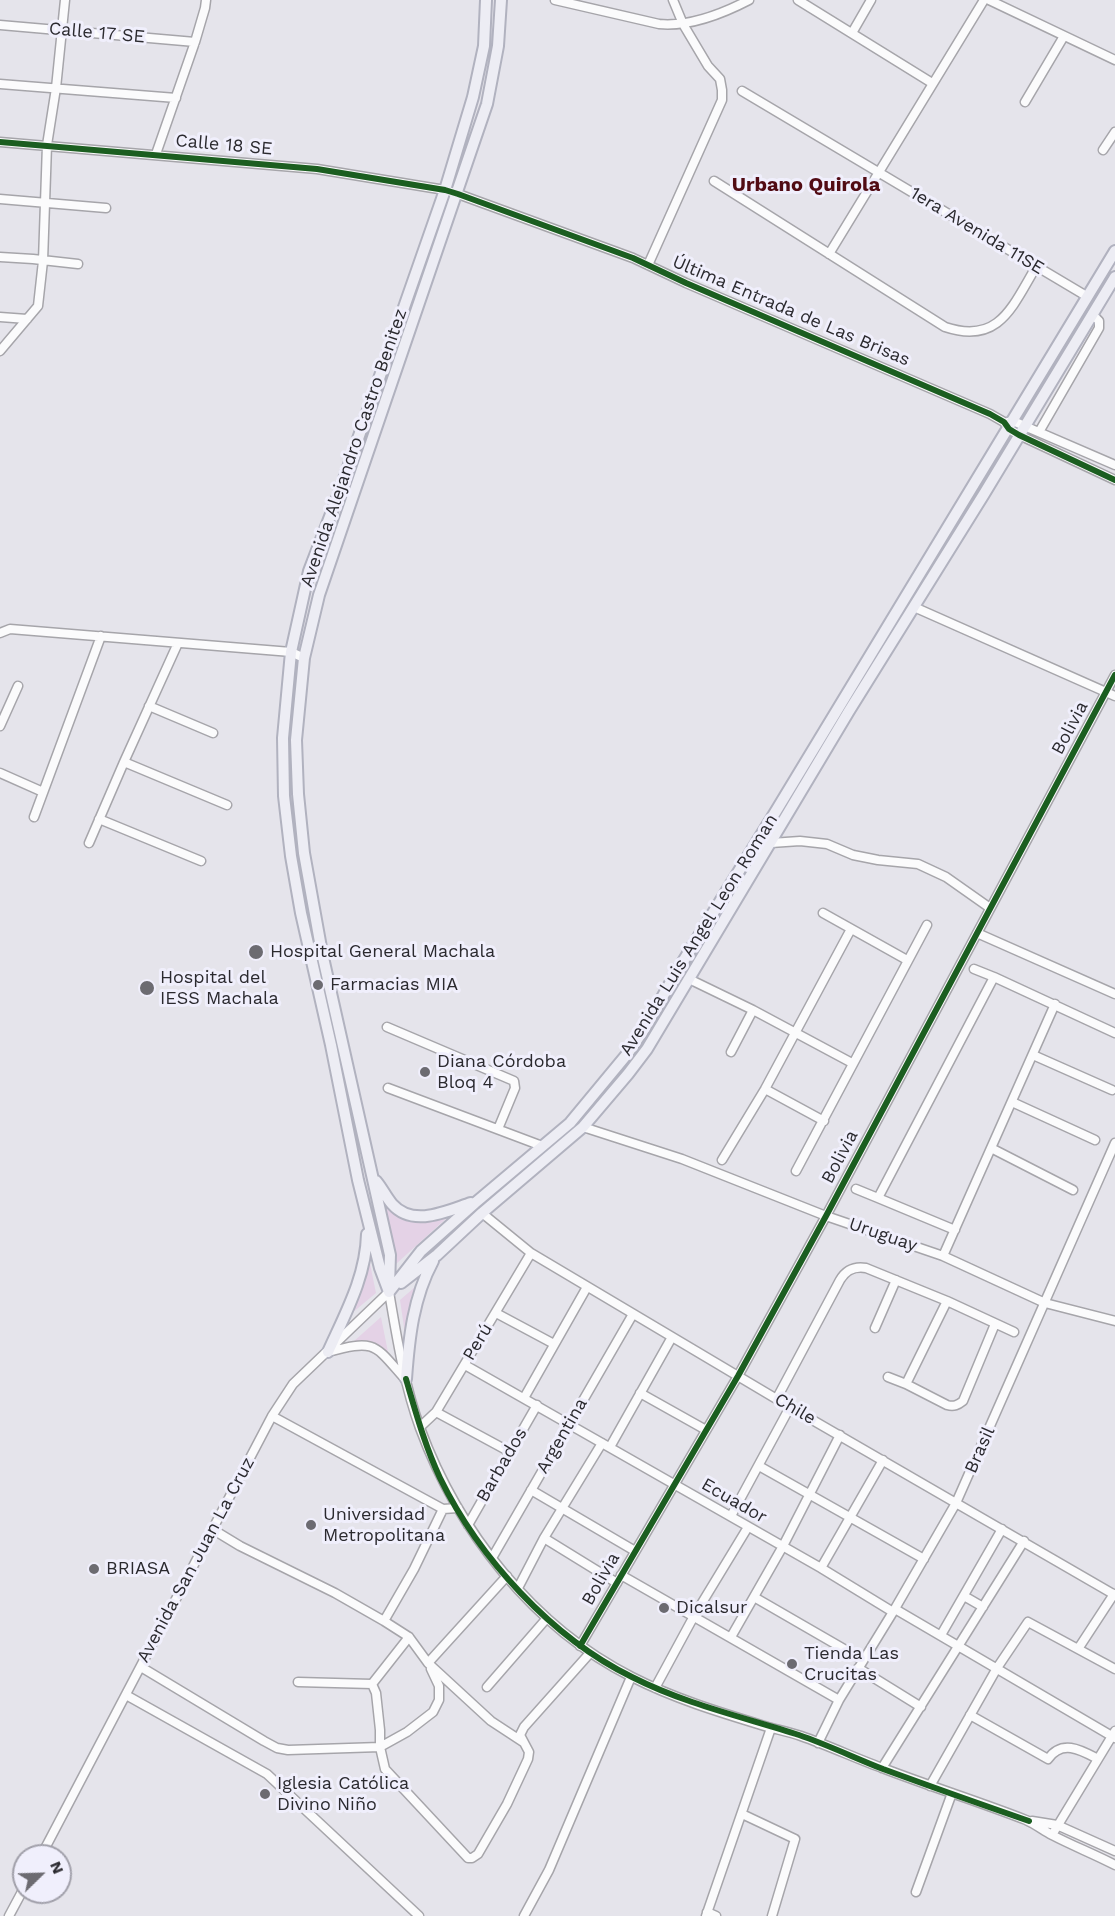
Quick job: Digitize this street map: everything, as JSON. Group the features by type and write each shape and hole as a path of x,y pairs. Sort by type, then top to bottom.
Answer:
{"main road":[{"name":"Avenida Alejandro Castro Benitez","path":"389,1292 368,1222 301,913 284,796 283,738 291,652 309,571 339,493 445,190 473,98 484,46 486,0"},
{"name":"Avenida Alejandro Castro Benitez","path":"389,1292 390,1256 322,953 304,854 296,740 304,658 319,595 487,104 498,46 501,0"},
{"name":"Avenida Luis Angel Leon Roman","path":"389,1292 421,1251 570,1123 628,1053 1115,251"},
{"name":"Avenida Luis Angel Leon Roman","path":"389,1292 437,1255 482,1213 583,1127 641,1057 1092,314 1114,283"},
{"path":"781,826 777,828 774,823 793,792 799,774"},
{"path":"761,836 771,843"},
{"path":"740,894 742,880 756,857 753,853 749,856"},
{"path":"372,1175 393,1205 404,1214 419,1217 440,1214 475,1203"},
{"path":"328,1352 360,1278 366,1258 368,1222"},
{"path":"406,1379 409,1339 416,1301 423,1280 437,1255"}],"street":[{"path":"0,351 38,306 43,261 47,145 56,88 65,0"},
{"path":"156,154 195,42 206,0"},
{"path":"555,0 659,24 683,24 724,12 749,0"},
{"path":"648,265 722,100 720,79 708,66 683,24 673,0"},
{"path":"798,0 932,83"},
{"path":"852,33 871,0"},
{"path":"829,254 984,0"},
{"path":"990,0 1115,60"},
{"name":"Calle 17 SE","path":"0,25 195,42"},
{"path":"1024,102 1064,36"},
{"path":"0,84 176,98"},
{"name":"1era Avenida 11SE","path":"742,91 1088,297"},
{"path":"1103,150 1115,132"},
{"name":"Calle 18 SE","path":"0,142 317,169 445,190"},
{"path":"714,181 945,327 960,332 978,332 995,324 1008,314 1036,267"},
{"name":"Última Entrada de Las Brisas","path":"445,190 633,258 990,414 1115,480"},
{"path":"0,200 106,208"},
{"path":"0,257 78,264"},
{"path":"1039,432 1098,328 1099,321 1092,314"},
{"path":"0,318 27,319"},
{"name":"Última Entrada de Las Brisas","path":"1022,430 1039,432 1115,465"},
{"path":"914,607 1115,696"},
{"path":"0,633 10,629 101,636 291,652 304,658"},
{"path":"34,817 101,636"},
{"path":"89,843 178,643"},
{"name":"Bolivia","path":"580,1646 738,1376 1115,675"},
{"path":"0,726 18,686"},
{"path":"149,706 213,733"},
{"path":"124,762 227,805"},
{"path":"0,773 43,792"},
{"path":"99,819 201,861"},
{"path":"771,843 800,841 827,844 853,855 918,864 946,877 990,908"},
{"path":"823,913 908,960"},
{"path":"796,1171 927,925"},
{"path":"722,1160 765,1089 851,929"},
{"path":"977,933 1115,994"},
{"path":"974,969 1115,1033"},
{"path":"878,1198 994,977"},
{"path":"689,979 753,1010 852,1064"},
{"path":"943,1256 1055,1004"},
{"path":"731,1052 753,1010"},
{"path":"387,1027 514,1081 515,1088 498,1130"},
{"path":"1033,1055 1112,1090"},
{"path":"388,1088 542,1146"},
{"path":"765,1089 824,1121"},
{"path":"1012,1102 1095,1140"},
{"name":"Uruguay","path":"583,1127 682,1159 826,1216 943,1256 1045,1302 1115,1321"},
{"name":"Brasil","path":"818,1743 839,1700 956,1503 1115,1143"},
{"path":"991,1148 1072,1190"},
{"path":"856,1188 955,1230"},
{"name":"Chile","path":"482,1213 531,1253 587,1287 1115,1595"},
{"name":"Perú","path":"420,1427 436,1412 531,1253"},
{"path":"777,1398 844,1274 850,1269 859,1267 896,1280 1014,1332"},
{"path":"875,1328 896,1280"},
{"path":"524,1398 587,1287"},
{"name":"Avenida San Juan La Cruz","path":"47,1844 272,1416 293,1384 389,1292"},
{"name":"Avenida Alejandro Castro Benitez","path":"389,1292 406,1379 420,1427 440,1478 468,1525 492,1558 547,1618 580,1646 631,1677 655,1688 695,1704 818,1743 1029,1821 1115,1865"},
{"path":"906,1384 947,1301"},
{"path":"496,1313 554,1344"},
{"name":"Argentina","path":"492,1558 633,1314"},
{"path":"888,1377 947,1405 960,1404 995,1324"},
{"path":"518,1588 544,1538 640,1393 672,1337"},
{"path":"328,1352 365,1344 375,1347 406,1379"},
{"name":"Ecuador","path":"465,1365 569,1422 748,1527 1114,1735"},
{"path":"640,1393 706,1430"},
{"name":"Barbados","path":"468,1525 537,1405"},
{"path":"731,1516 790,1407"},
{"path":"436,1412 510,1452"},
{"path":"272,1416 443,1509 458,1508"},
{"path":"731,1637 783,1546 840,1435"},
{"path":"821,1568 883,1460"},
{"path":"759,1466 924,1559"},
{"path":"531,1490 635,1551"},
{"path":"384,1621 414,1569 443,1509"},
{"path":"655,1688 748,1527"},
{"path":"141,1667 277,1748 288,1750 380,1747 406,1732 433,1712 439,1700 440,1686 428,1663 409,1637 384,1621 212,1529"},
{"path":"941,1635 1002,1529"},
{"path":"544,1538 731,1637 839,1700"},
{"path":"882,1768 1024,1541"},
{"path":"428,1663 507,1576"},
{"path":"1078,1649 1115,1595"},
{"path":"964,1596 983,1607"},
{"path":"754,1597 861,1664 921,1707"},
{"path":"487,1687 547,1618"},
{"path":"930,1786 997,1668 1028,1622 1115,1669"},
{"path":"372,1684 409,1637"},
{"path":"372,1684 376,1693 380,1747 385,1769 468,1858 472,1858 478,1854 507,1804 528,1760 529,1752 520,1735 524,1727 590,1653"},
{"path":"428,1663 491,1721 523,1742"},
{"path":"524,1916 549,1870 631,1677"},
{"path":"298,1682 372,1684"},
{"path":"126,1695 267,1774 419,1916"},
{"path":"970,1715 1048,1759 1057,1749 1069,1747 1077,1748 1098,1759"},
{"path":"710,1915 771,1728"},
{"path":"1052,1834 1114,1735"},
{"path":"916,1892 952,1793"},
{"path":"742,1814 795,1839 772,1916"},
{"name":"Avenida Alejandro Castro Benitez","path":"1029,1821 1057,1825 1115,1851"}],"shaded area":[{"path":"381,1196 392,1208 450,1215 396,1264"},
{"path":"368,1254 376,1293 346,1318"},
{"path":"415,1287 411,1298 405,1334 400,1300"},
{"path":"381,1317 389,1357 374,1342 353,1342"}],"cycle path":[{"path":"0,142 317,169 445,190 633,258 990,414 1019,435 1115,480"},
{"path":"580,1646 738,1376 1115,675"},
{"path":"406,1379 421,1429 440,1478 475,1537 497,1566 546,1618 602,1661 652,1687 673,1695 799,1735 883,1769 1029,1821"}],"place":[{"name":"Hospital General Machala","path":"256,952"},
{"name":"Farmacias MIA","path":"318,985"},
{"name":"Hospital del IESS Machala","path":"147,988"},
{"name":"Diana Córdoba Bloq 4","path":"425,1072"},
{"name":"Universidad Metropolitana","path":"311,1525"},
{"name":"BRIASA","path":"94,1569"},
{"name":"Dicalsur","path":"664,1608"},
{"name":"Tienda Las Crucitas","path":"792,1664"},
{"name":"Iglesia Católica Divino Niño","path":"265,1794"}],"district":[{"name":"Urbano Quirola","path":"806,185"}]}
